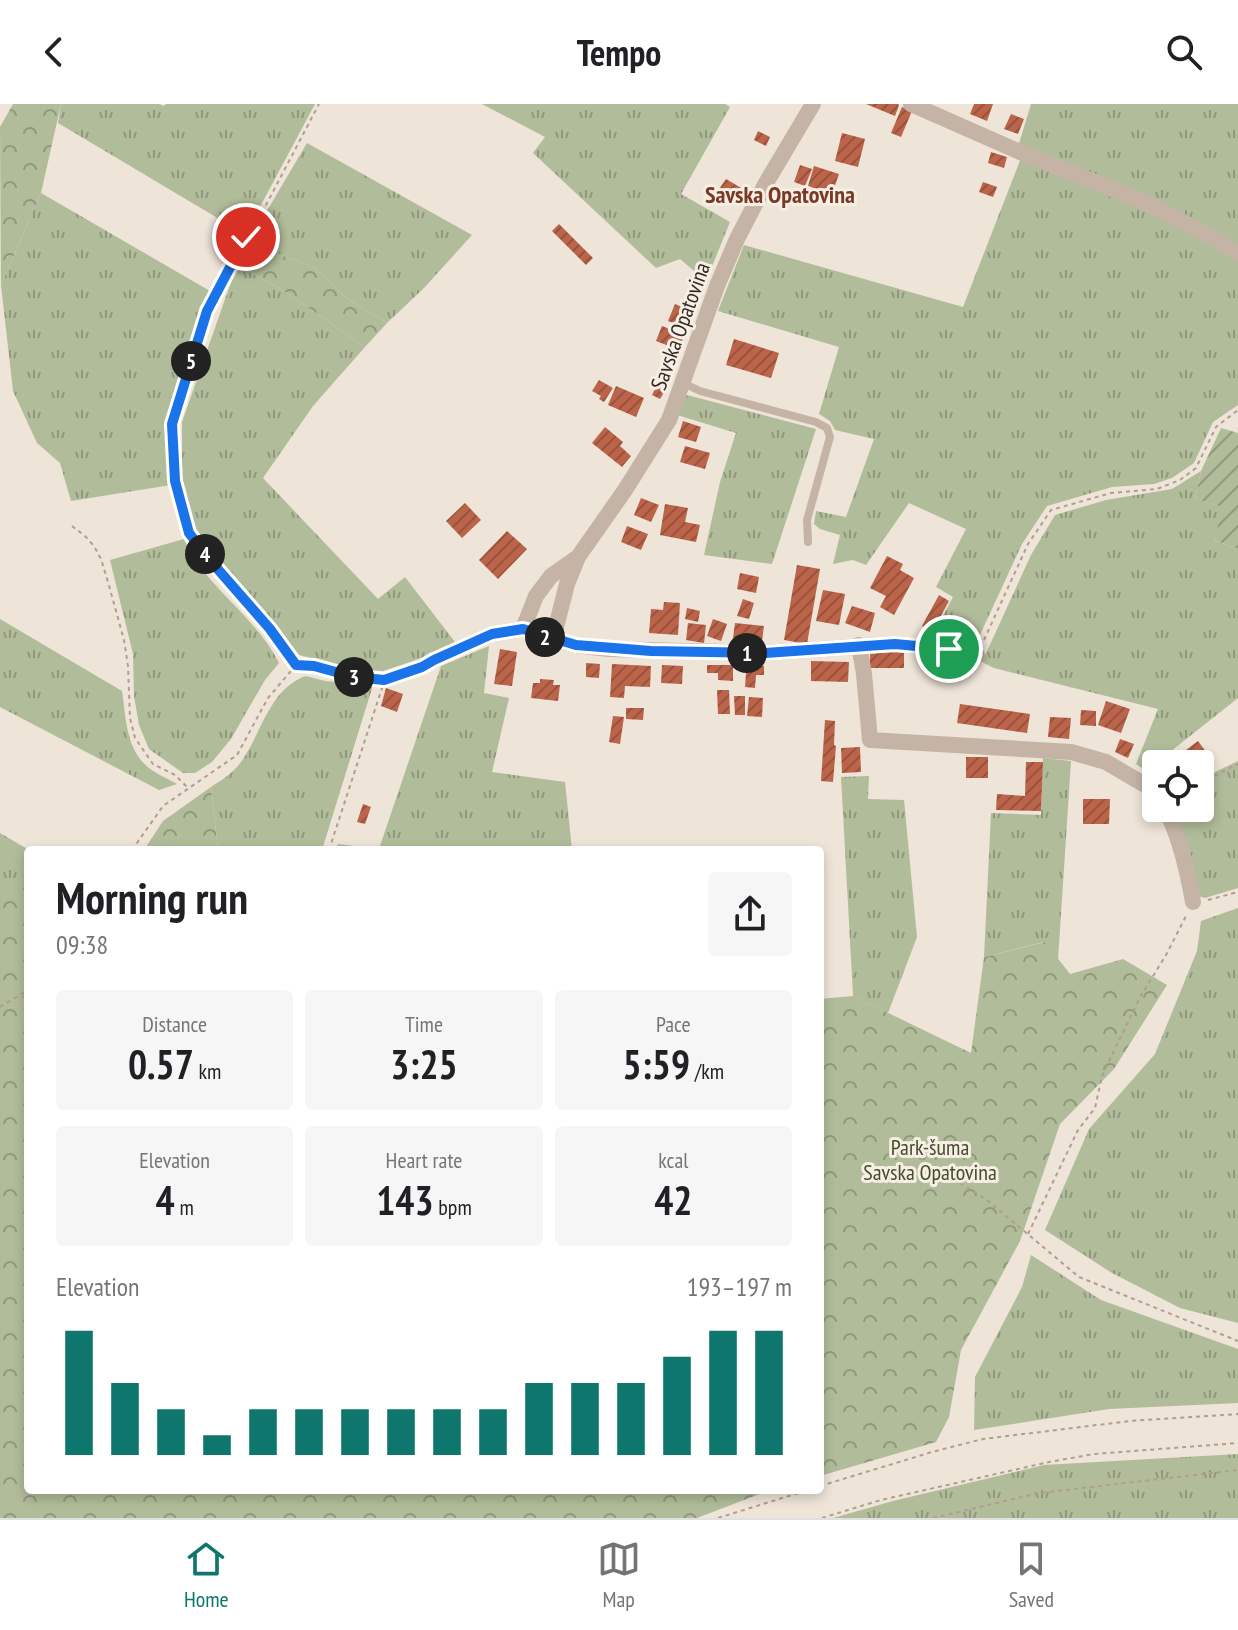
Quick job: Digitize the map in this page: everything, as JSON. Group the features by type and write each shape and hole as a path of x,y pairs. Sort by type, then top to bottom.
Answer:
{"street":[{"name":"Savska Opatovina","path":"553,639 567,584 578,557 669,420 737,239 813,104"},
{"path":"911,104 1147,203 1238,254"},
{"name":"Savska Opatovina","path":"523,629 536,596 551,576 578,557"},
{"path":"434,660 492,634 523,629 576,645 608,649 726,653 895,644 977,655"},
{"path":"859,645 870,740 1071,752 1106,762 1142,783"},
{"path":"1172,822 1183,854 1193,902"}],"lane":[{"path":"683,383 700,391 816,422 827,428 830,437 807,520 808,542"}],"path":[{"path":"296,665 270,629 189,533 175,481 172,424 207,311 319,104"},
{"path":"977,655 1028,544 1051,510 1111,493 1157,489 1180,480 1196,468 1216,427 1238,410"},
{"path":"72,526 94,546 108,582 124,640 130,718 135,738 153,764 175,775 189,788"},
{"path":"296,665 384,680 434,660"},
{"path":"135,846 163,806 237,755 268,698 296,665"},
{"path":"330,846 384,680"},
{"path":"1214,776 1238,764"},
{"path":"1028,1234 1078,1130 1095,1108 1102,1076 1139,999 1193,902 1238,892"},
{"path":"0,1007 24,992"},
{"path":"919,1158 987,1200 1079,1277 1238,1341"},
{"path":"824,1485 983,1439 1130,1421 1238,1414"},
{"path":"822,1518 881,1500 1049,1462 1094,1454 1238,1443"},
{"path":"933,1518 1039,1493 1238,1470"},
{"path":"718,1518 795,1494"}],"green space":[{"path":"13,104 61,104 41,193 1,285 0,127"},
{"path":"61,104 315,104 261,205 241,232 58,123"},
{"path":"482,104 725,104 730,107 681,194 730,222 706,281 680,259 656,268 533,153 545,137"},
{"path":"1031,104 1238,104 1238,250 1018,147"},
{"path":"307,143 472,235 387,323 346,298 314,267 248,243"},
{"path":"1021,158 1146,208 1238,260 1238,405 1213,422 1194,463 1172,478 1154,484 1112,487 1047,506 1022,544 973,650 929,642 953,597 936,587 966,529 909,503 866,565 853,560 833,564 840,535 814,524 816,511 846,517 874,439 835,430 830,421 819,414 839,347 718,311 744,245 963,307"},
{"path":"41,193 210,291 169,411 171,485 71,501 60,463 37,443 13,391 1,285"},
{"path":"248,243 314,267 346,298 387,323 365,347 284,291 237,265"},
{"path":"237,265 284,291 365,347 313,406 263,478 378,599 405,577 455,642 422,658 383,671 356,669 299,655 195,528 182,481 182,422"},
{"path":"687,395 816,429 772,564 704,555 720,482 736,433 677,415"},
{"path":"1221,428 1238,433 1238,549 1214,540 1223,507 1195,499 1201,471"},
{"path":"1201,471 1195,499 1224,507 1214,540 1238,549 1238,698 1172,750 1142,750 1142,768 1136,764 1158,709 994,668 982,662 1031,555 1055,515 1106,500 1172,489"},
{"path":"184,539 204,572 257,630 279,663 265,680 231,739 212,762 195,773 183,773 149,749 139,725 134,696 133,654 110,560"},
{"path":"0,619 122,691 128,733 141,761 177,784 159,790 0,707"},
{"path":"489,646 484,693 509,698 492,772 565,782 572,846 380,846 441,666"},
{"path":"306,676 325,681 373,685 323,846 218,846 211,787 241,762 275,701 293,682"},
{"path":"1043,758 1071,761 1058,960 1044,942 984,957 991,813 1041,815"},
{"path":"1238,761 1238,888 1205,898 1198,896 1175,822 1214,822 1214,772"},
{"path":"869,776 868,799 904,800 917,937 888,1013 853,996 841,777"},
{"path":"211,787 218,846 147,846 163,821"},
{"path":"0,833 24,847 24,874 20,874 9,899 0,895"},
{"path":"20,873 24,874 24,1494 760,1494 697,1518 0,1518 0,895 9,898"},
{"path":"1238,908 1238,1323 1180,1308 1112,1273 1045,1230 1089,1129 1155,1054 1197,951 1201,921"},
{"name":"Park-šuma Savska Opatovina","path":"1045,942 1070,974 1123,959 1167,985 1114,1069 1060,1124 1020,1241 961,1350 949,1417 936,1442 824,1475 824,999 853,996 971,1053 984,957"},
{"path":"1031,1255 1101,1300 1238,1349 1238,1403 1109,1409 974,1430 975,1377 1022,1287"},
{"path":"1238,1454 1238,1518 833,1518 1044,1465"}],"building":[{"path":"866,104 898,104 899,105 895,116"},
{"path":"974,104 993,104 987,121 970,114"},
{"path":"902,107 912,111 901,137 891,133"},
{"path":"1011,114 1024,119 1018,134 1004,129"},
{"path":"758,131 770,137 766,146 754,140"},
{"path":"842,133 865,139 858,167 835,161"},
{"path":"991,152 1007,157 1004,168 988,163"},
{"path":"800,165 812,169 805,186 794,182"},
{"path":"814,166 839,174 832,194 808,186"},
{"path":"726,179 743,189 732,206 715,195"},
{"path":"983,182 997,187 993,197 979,192"},
{"path":"559,224 593,258 586,265 552,231"},
{"path":"675,304 694,312 687,328 668,321"},
{"path":"662,326 684,335 679,350 656,341"},
{"path":"734,339 779,353 771,378 726,365"},
{"path":"599,380 613,388 604,402 592,391"},
{"path":"659,381 668,386 660,399 652,395"},
{"path":"616,386 644,398 636,417 608,405"},
{"path":"683,421 701,427 696,442 678,437"},
{"path":"605,427 623,442 620,446 631,456 622,467 592,443"},
{"path":"685,446 710,453 705,469 680,462"},
{"path":"641,498 659,505 651,522 634,515"},
{"path":"465,503 481,520 462,538 446,521"},
{"path":"665,504 688,508 685,522 700,525 696,542 660,535"},
{"path":"627,526 648,534 641,550 621,542"},
{"path":"507,531 527,549 498,579 479,560"},
{"path":"887,556 903,564 900,570 914,578 894,615 880,607 886,596 870,588"},
{"path":"797,565 820,569 807,644 784,640"},
{"path":"740,573 759,577 756,593 737,589"},
{"path":"823,590 845,594 839,625 816,621"},
{"path":"939,595 949,601 932,632 922,626"},
{"path":"743,599 754,603 749,619 737,616"},
{"path":"664,602 680,603 678,635 649,633 651,609 663,610"},
{"path":"852,606 875,613 870,632 845,623"},
{"path":"687,608 700,611 698,622 685,619"},
{"path":"713,619 727,624 721,641 707,636"},
{"path":"688,623 706,625 704,643 686,640"},
{"path":"735,623 764,626 762,641 733,638"},
{"path":"500,649 517,652 512,686 494,684"},
{"path":"870,650 904,651 904,668 870,668"},
{"path":"935,657 952,658 950,679 933,678"},
{"path":"811,661 849,662 848,682 811,681"},
{"path":"586,663 600,664 599,678 586,677"},
{"path":"612,664 651,666 650,687 625,686 624,698 610,697"},
{"path":"662,665 683,666 682,684 661,683"},
{"path":"707,665 733,665 733,681 718,680 718,673 707,673"},
{"path":"751,665 764,666 764,675 756,675 755,688 745,687 746,673 750,673"},
{"path":"540,679 554,680 553,685 560,685 558,701 531,698 533,683 540,683"},
{"path":"386,688 403,694 397,712 381,706"},
{"path":"717,690 729,690 730,714 718,714"},
{"path":"734,696 745,696 745,715 735,715"},
{"path":"749,697 763,698 762,717 747,716"},
{"path":"1106,701 1130,709 1121,733 1098,725"},
{"path":"960,704 1030,714 1027,733 957,723"},
{"path":"626,708 644,708 643,720 626,719"},
{"path":"1081,710 1096,711 1096,726 1080,725"},
{"path":"613,716 624,717 620,744 609,742"},
{"path":"1050,717 1071,718 1069,739 1048,737"},
{"path":"825,720 835,721 833,782 821,781"},
{"path":"1120,739 1134,744 1128,758 1115,752"},
{"path":"1198,741 1205,750 1186,750"},
{"path":"860,747 861,772 842,773 841,748"},
{"path":"966,757 988,757 988,778 966,778"},
{"path":"1026,762 1043,762 1041,811 996,810 997,794 1025,796"},
{"path":"1083,799 1110,799 1109,824 1083,824"},
{"path":"363,804 371,807 365,824 357,822"}],"district":[{"name":"Savska Opatovina","path":"780,195"}],"route":[{"path":"246,237 207,311 172,424 175,481 189,533 270,629 296,665 384,680 422,667 492,634 523,629 576,645 608,649 765,653 895,644 949,649"}]}
